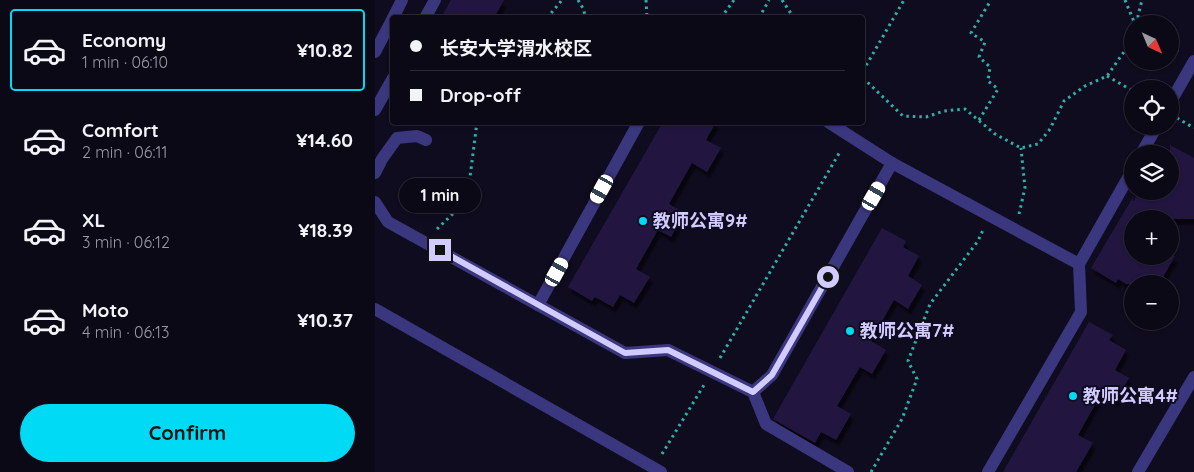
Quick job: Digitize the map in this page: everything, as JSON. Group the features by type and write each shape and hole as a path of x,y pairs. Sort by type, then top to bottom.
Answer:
{"street":[{"path":"394,15 402,0"},
{"path":"427,15 435,0"},
{"path":"375,52 390,24"},
{"path":"1179,87 1194,61"},
{"path":"375,110 390,83"},
{"path":"538,305 637,125"},
{"path":"832,125 893,163 1079,264"},
{"path":"375,173 382,159 397,138 417,136 426,140"},
{"path":"753,392 772,375 893,163"},
{"path":"988,472 1081,312 1079,264 1124,185"},
{"path":"375,202 388,222 625,353 668,350 753,392 766,424 848,472"},
{"path":"375,308 657,470"},
{"path":"1138,472 1194,377"}],"path":[{"path":"550,15 562,0"},
{"path":"578,0 585,15"},
{"path":"646,0 647,15"},
{"path":"723,15 734,0"},
{"path":"761,15 769,0"},
{"path":"782,0 792,15"},
{"path":"865,68 904,0"},
{"path":"979,120 998,89 988,81 990,67 979,57 985,42 971,33 991,0"},
{"path":"1125,0 1132,15"},
{"path":"1138,15 1142,0"},
{"path":"865,80 903,116 926,117 944,111 965,109 995,134 1021,148 1038,144 1050,129 1064,101 1085,86 1107,76 1124,52"},
{"path":"1107,76 1124,86"},
{"path":"1179,119 1194,128"},
{"path":"424,241 459,208 470,177 477,125"},
{"path":"657,470 849,136"},
{"path":"1011,228 1020,212 1025,188 1021,148"},
{"path":"871,472 902,420 917,379 909,361 930,304 978,241 990,216"}],"building":[{"path":"451,0 504,0 496,15 443,15"},
{"name":"教师公寓9#","path":"661,125 714,125 706,140 721,148 707,172 692,163 669,204 684,213 671,237 658,230 636,269 650,277 634,303 620,295 613,307 595,297 592,301 568,287"},
{"path":"1179,150 1194,158 1194,219 1179,219 1179,210 1125,210 1131,200 1133,202 1134,200 1179,200"},
{"path":"1124,212 1124,265 1170,265 1164,275 1124,275 1124,283 1118,279 1116,283 1091,268"},
{"name":"教师公寓7#","path":"882,228 906,241 903,247 919,256 908,276 922,285 908,309 894,300 871,341 886,350 872,374 860,367 837,406 851,414 836,440 821,432 815,443 773,419"},
{"name":"教师公寓4#","path":"1089,322 1113,335 1109,340 1126,350 1115,370 1129,378 1115,402 1101,394 1078,435 1093,443 1076,472 1003,472"}],"place":[{"name":"教师公寓9#","path":"643,221"},
{"name":"教师公寓7#","path":"850,331"},
{"name":"教师公寓4#","path":"1073,396"}],"route":[{"path":"440,250 625,353 668,350 753,392 772,375 828,277"}]}
